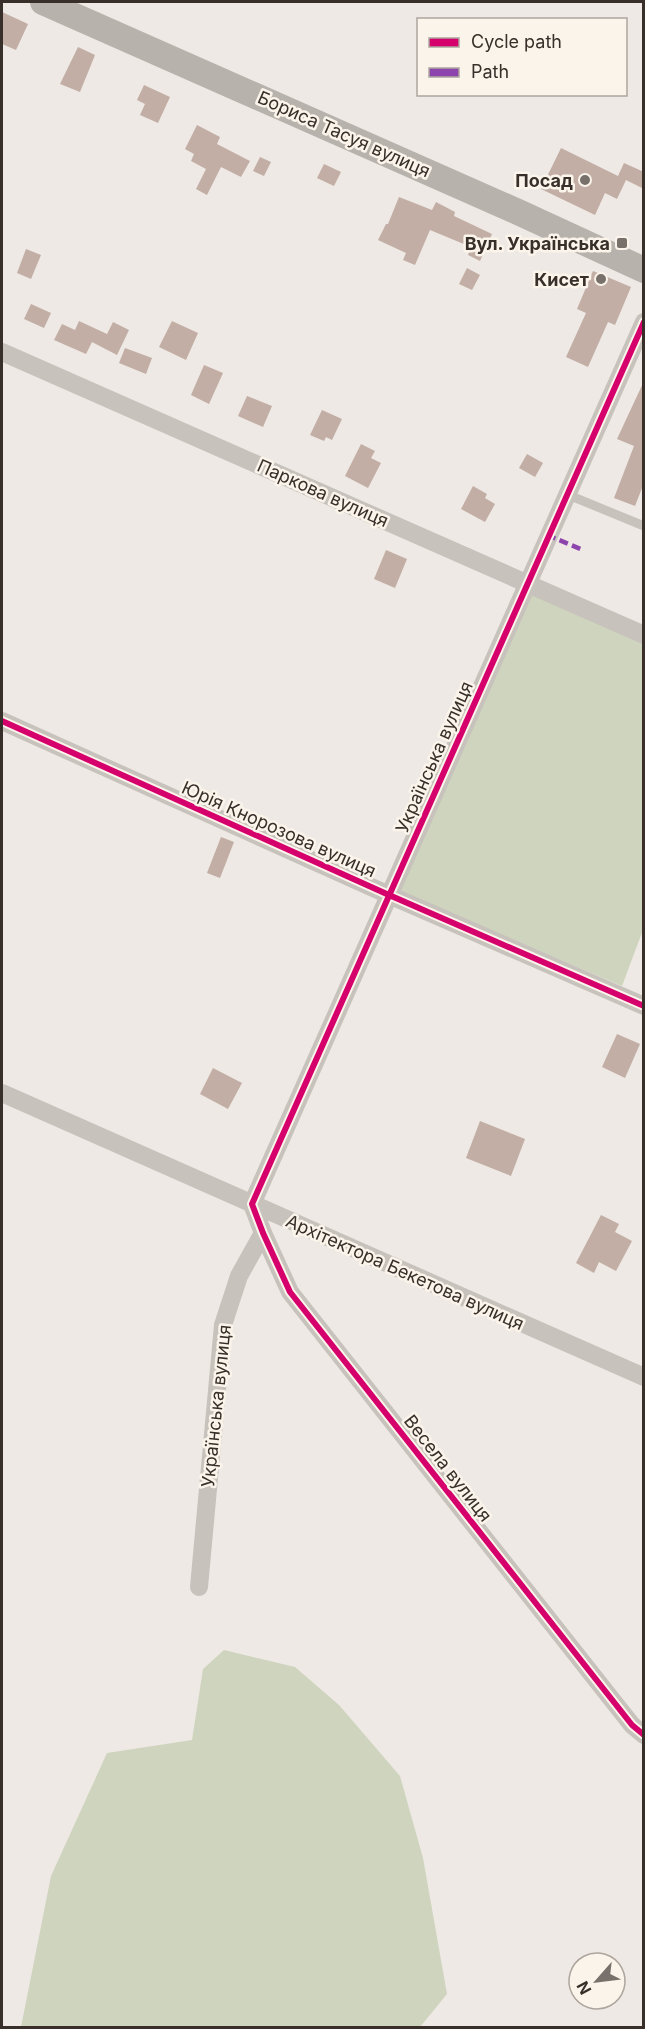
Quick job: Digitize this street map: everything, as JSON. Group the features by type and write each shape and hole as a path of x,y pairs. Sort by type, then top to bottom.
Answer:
{"street":[{"name":"Бориса Тасуя вулиця","path":"43,2 644,270"},
{"name":"Українська вулиця","path":"252,1204 390,896 526,583 644,322"},
{"name":"Паркова вулиця","path":"2,352 644,635"},
{"name":"Юрія Кнорозова вулиця","path":"2,721 390,896 644,1006"},
{"name":"Архітектора Бекетова вулиця","path":"2,1093 644,1377"},
{"name":"Весела вулиця","path":"252,1204 290,1292 632,1725 644,1736"},
{"name":"Українська вулиця","path":"199,1587 223,1325 239,1276 263,1233"}],"lane":[{"path":"566,494 644,526"}],"green space":[{"path":"530,592 643,644 643,930 622,986 397,891"},
{"path":"224,1650 295,1667 339,1705 400,1776 423,1858 447,1994 420,2027 21,2027 51,1876 107,1753 192,1740 203,1669"}],"building":[{"path":"2,12 28,24 16,50 2,44"},
{"path":"78,47 95,55 80,92 60,84"},
{"path":"144,85 170,97 158,123 140,115 145,104 137,100"},
{"path":"197,125 220,137 217,144 250,161 241,177 221,167 207,195 196,189 206,169 191,161 194,154 185,149"},
{"name":"Посад","path":"561,148 618,176 624,163 644,172 644,189 626,180 617,199 605,193 595,215 541,189"},
{"path":"260,157 271,162 264,176 253,171"},
{"path":"324,164 341,172 334,186 317,178"},
{"path":"399,197 432,210 436,202 455,212 454,216 492,234 480,261 468,255 471,247 430,230 415,265 403,260 406,253 378,240 388,224"},
{"path":"26,249 41,255 31,279 17,273"},
{"path":"467,268 480,275 472,290 459,284"},
{"path":"593,271 631,287 615,325 608,322 588,367 566,357 586,313 577,309"},
{"path":"31,304 51,313 44,328 24,319"},
{"path":"79,321 107,334 113,322 129,330 117,355 92,342 86,354 54,340 62,324 75,330"},
{"path":"172,321 198,333 186,360 159,347"},
{"path":"125,348 152,358 146,374 119,363"},
{"path":"204,365 223,373 209,404 191,395"},
{"path":"644,381 644,483 635,506 614,498 634,446 617,439"},
{"path":"247,396 272,406 263,427 238,416"},
{"path":"322,410 342,419 332,440 326,437 324,441 310,435"},
{"path":"361,444 375,451 371,458 381,463 368,488 345,476"},
{"path":"527,454 543,463 535,477 519,468"},
{"path":"473,486 487,494 485,498 495,504 485,522 461,509"},
{"path":"386,550 407,559 395,588 374,579"},
{"path":"221,837 234,842 220,878 207,873"},
{"path":"617,1034 640,1044 625,1078 602,1067"},
{"path":"213,1068 242,1083 228,1109 200,1094"},
{"path":"480,1121 525,1139 511,1176 466,1158"},
{"path":"601,1215 619,1224 615,1232 632,1241 616,1271 599,1262 594,1273 576,1263"}],"marked path":[{"path":"547,535 583,550"}],"cycle path":[{"path":"644,322 252,1204 290,1292 632,1725 644,1735"},
{"path":"2,721 389,895 644,1006"}],"place":[{"name":"Посад","path":"585,180"},
{"name":"Вул. Українська","path":"622,243"},
{"name":"Кисет","path":"601,279"}]}
